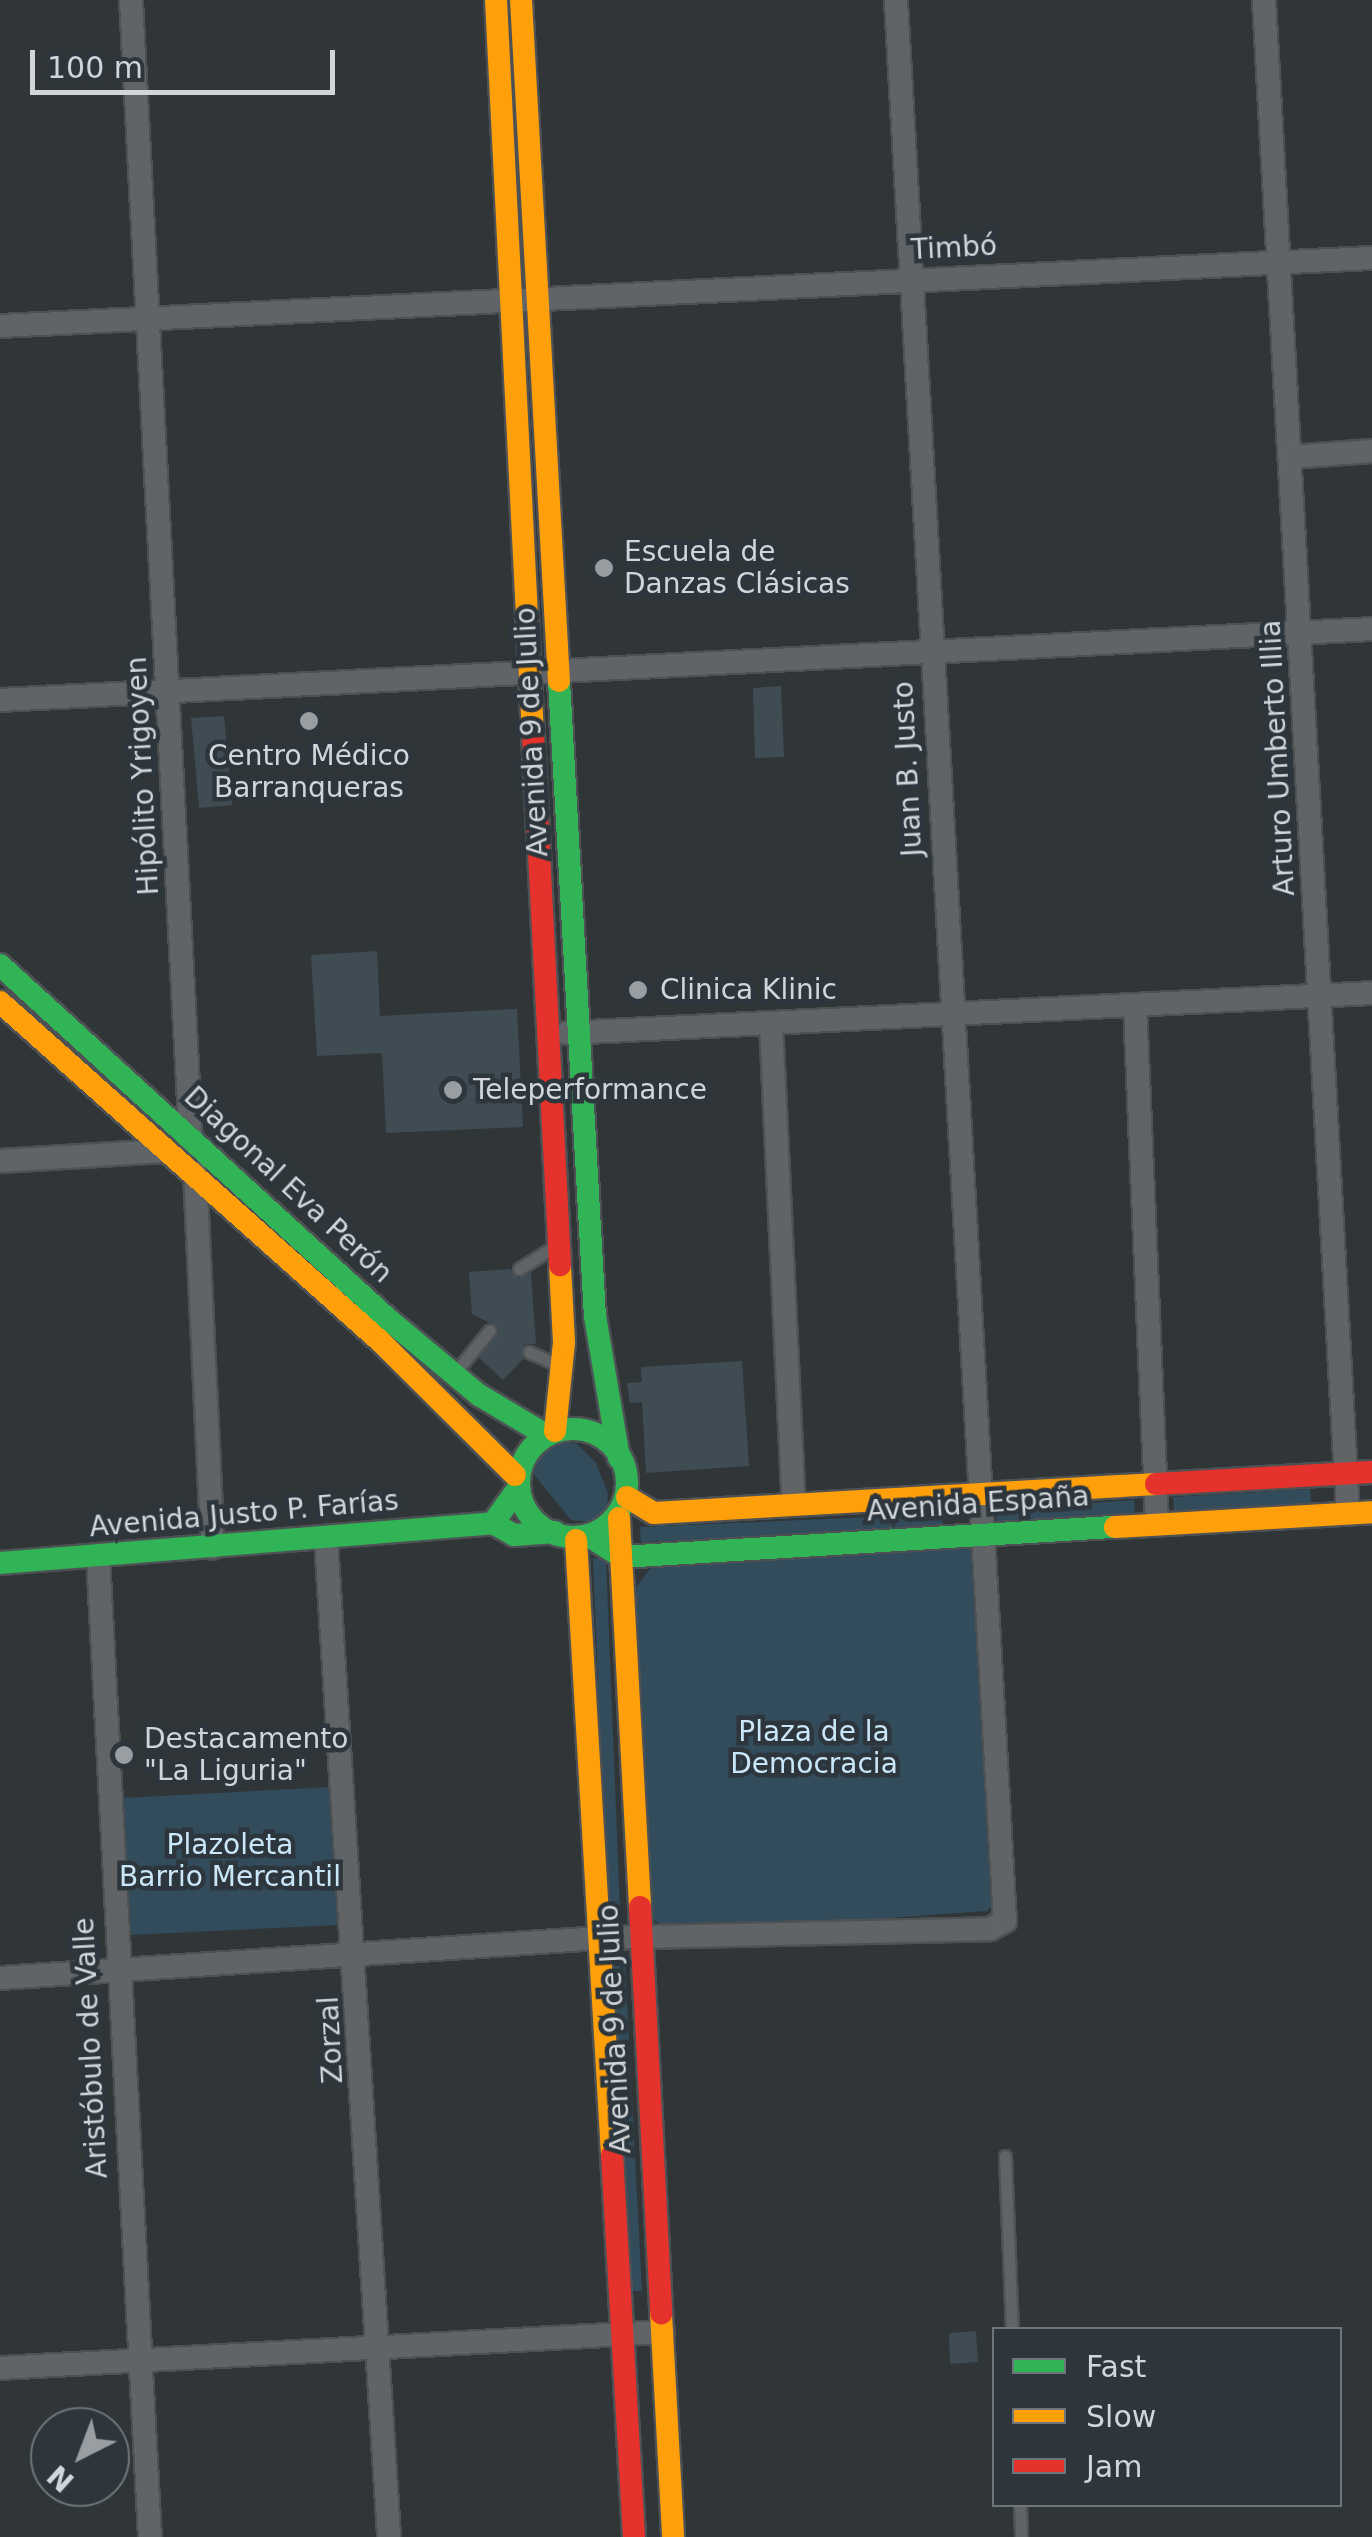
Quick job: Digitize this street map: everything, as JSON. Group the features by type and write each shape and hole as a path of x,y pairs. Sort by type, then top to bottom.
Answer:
{"main road":[{"name":"Avenida 9 de Julio","path":"496,0 564,1366 550,1434"},
{"name":"Avenida 9 de Julio","path":"521,0 595,1316 620,1458"},
{"name":"Diagonal Eva Perón","path":"0,966 454,1374 550,1434"},
{"name":"Diagonal Eva Perón","path":"0,1002 196,1177 516,1483"},
{"path":"493,1523 516,1483 524,1454 550,1434 592,1434 620,1458 623,1508 575,1536"},
{"name":"Avenida España","path":"623,1508 654,1513 1372,1472"},
{"path":"516,1483 575,1536 621,1556"},
{"name":"Avenida 9 de Julio","path":"623,1508 621,1556 639,1942 673,2537"},
{"name":"Avenida España","path":"621,1556 1372,1512"},
{"name":"Avenida Justo P. Farías","path":"0,1562 326,1540 493,1523 514,1535 575,1536"},
{"name":"Avenida 9 de Julio","path":"575,1536 634,2537"}],"street":[{"name":"Hipólito Yrigoyen","path":"131,0 213,1548"},
{"name":"Juan B. Justo","path":"639,1942 990,1928 1005,1921 977,1493 896,0"},
{"name":"Arturo Umberto Illia","path":"1264,0 1348,1514"},
{"name":"Timbó","path":"0,326 538,305 910,280 1372,258"},
{"path":"1290,457 1372,452"},
{"path":"0,700 1372,629"},
{"path":"548,1034 1372,993"},
{"path":"1135,1006 1157,1523"},
{"path":"770,1023 794,1503"},
{"path":"0,1161 166,1150"},
{"name":"Zorzal","path":"326,1540 356,1954 389,2537"},
{"name":"Aristóbulo de Valle","path":"98,1556 116,1971 150,2537"},
{"path":"0,1978 600,1938 639,1942"},
{"path":"0,2368 378,2344 662,2332"}],"lane":[{"path":"519,1269 559,1245"},
{"path":"454,1374 490,1330"},
{"path":"528,1352 564,1366"},
{"path":"1005,2156 1012,2327"},
{"path":"1020,2507 1021,2537"}],"green space":[{"path":"557,1440 577,1444 596,1463 608,1493 607,1509 590,1522 571,1520 532,1472 531,1458"},
{"path":"1310,1489 1311,1505 1174,1513 1173,1497"},
{"path":"1134,1500 1135,1517 997,1525 996,1509"},
{"path":"942,1514 943,1529 641,1542 640,1527"},
{"name":"Plaza de la Democracia","path":"971,1548 997,1901 987,1911 678,1933 652,1919 634,1590 655,1562"},
{"path":"593,1558 606,1559 620,1910 607,1911"},
{"name":"Plazoleta Barrio Mercantil","path":"330,1787 338,1925 130,1935 122,1798"},
{"path":"625,1965 642,2291 629,2291 612,1966"}],"building":[{"path":"781,686 784,757 755,758 753,688"},
{"path":"224,716 232,805 199,808 191,718"},
{"name":"Teleperformance","path":"377,951 380,1016 517,1009 523,1127 386,1133 382,1053 317,1056 311,955"},
{"path":"510,1269 518,1278 531,1273 536,1344 523,1345 523,1359 503,1380 479,1358 499,1328 472,1314 469,1272"},
{"path":"742,1361 749,1466 646,1473 642,1402 630,1403 627,1383 642,1382 641,1367"},
{"path":"976,2331 978,2362 950,2364 949,2333"}],"traffic: fast":[{"path":"559,681 595,1316 619,1458"},
{"path":"0,965 388,1319 479,1395 546,1435"},
{"path":"573,1429 594,1433 611,1445 623,1462 627,1483 623,1504 611,1521 594,1533 573,1537 552,1533 535,1521 523,1504 519,1483 523,1462 535,1445 552,1433 573,1429"},
{"path":"493,1523 517,1490"},
{"path":"0,1563 493,1523 514,1535 555,1532"},
{"path":"592,1538 621,1557 1115,1527"}],"traffic: slow":[{"path":"496,0 533,735"},
{"path":"521,0 559,681"},
{"path":"0,1002 380,1341 515,1475"},
{"path":"555,1431 564,1342 560,1265"},
{"path":"627,1497 654,1513 1156,1484"},
{"path":"1115,1527 1372,1512"},
{"path":"619,1518 640,1907"},
{"path":"576,1540 612,2155"},
{"path":"661,2313 673,2537"}],"traffic: jam":[{"path":"533,735 560,1265"},
{"path":"1156,1484 1372,1472"},
{"path":"640,1907 661,2313"},
{"path":"612,2155 634,2537"}],"place":[{"name":"Escuela de Danzas Clásicas","path":"604,568"},
{"name":"Centro Médico Barranqueras","path":"309,721"},
{"name":"Clinica Klinic","path":"638,990"},
{"name":"Teleperformance","path":"453,1090"},
{"name":"Destacamento \"La Liguria\"","path":"124,1755"}]}
